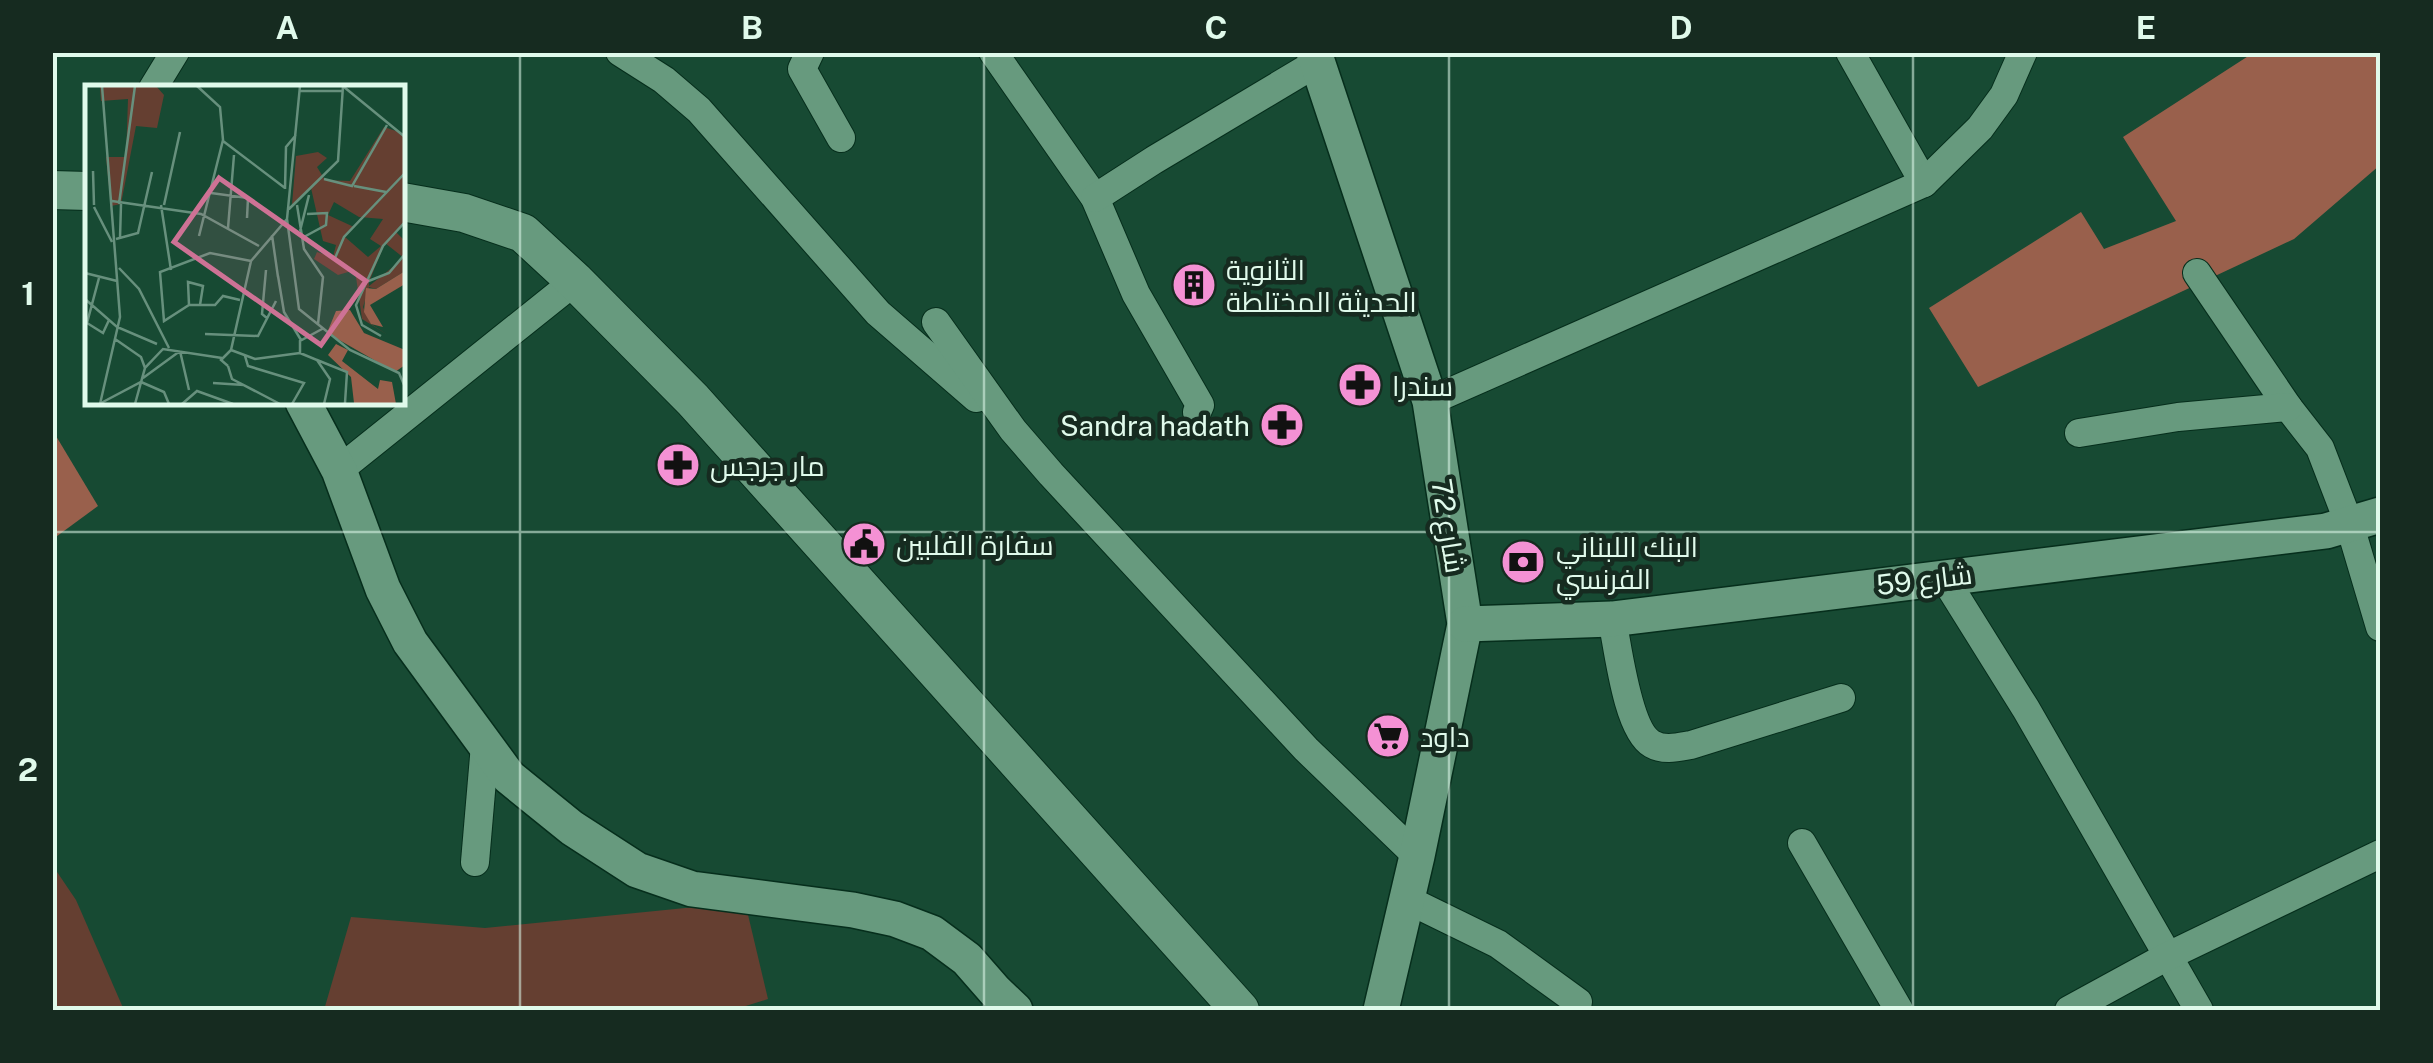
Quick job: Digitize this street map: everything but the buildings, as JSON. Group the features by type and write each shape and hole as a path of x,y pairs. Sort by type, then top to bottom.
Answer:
{"main road":[{"path":"52,190 85,191"},
{"path":"405,203 464,213 523,233 575,281 693,400 1240,1010"}],"street":[{"path":"155,85 174,52"},
{"path":"620,52 664,80 699,110 878,313 1013,430"},
{"path":"810,52 802,69 841,138"},
{"path":"994,52 1095,198 1136,294 1200,405 1197,412"},
{"path":"1850,52 1924,183"},
{"path":"1430,401 1924,183 1980,128 2004,95 2023,52"},
{"path":"1095,198 1316,57"},
{"name":"شارع 72","path":"1316,57 1430,401 1465,624 1418,856 1381,1010"},
{"path":"2197,273 2320,448 2365,520 2380,627"},
{"path":"339,470 575,281"},
{"path":"936,322 1013,430 1125,556 1306,749 1418,856"},
{"path":"304,405 339,470 383,589 410,642 509,776 572,828 637,870 692,889 853,910 895,919 932,933 968,959 1015,1010"},
{"path":"2080,433 2178,416 2288,407"},
{"name":"شارع 59","path":"1465,624 1612,619 2326,531 2365,520"},
{"path":"1943,576 2026,709 2199,1010"},
{"path":"1612,619 1629,706 1641,734 1653,744 1667,748 1691,745 1841,698"},
{"path":"475,862 484,745"},
{"path":"1802,843 1899,1010"},
{"path":"2069,1010 2166,957 2380,854"},
{"path":"1408,900 1498,944 1578,1002"}],"shaded area":[{"path":"2253,53 2380,53 2380,165 2294,239 1978,387 1929,308 2081,212 2104,249 2176,221 2123,137"},
{"path":"53,431 98,506 52,539"},
{"path":"53,866 76,900 124,1010 53,1010"},
{"path":"745,902 768,999 733,1010 324,1010 351,917 485,928"}],"place":[{"name":"الثانوية الحديثة المختلطة","path":"1194,285"},
{"name":"سندرا","path":"1360,385"},
{"name":"Sandra hadath","path":"1282,425"},
{"name":"مار جرجس","path":"678,465"},
{"name":"سفارة الفلبين","path":"864,544"},
{"name":"البنك اللبناني الفرنسي","path":"1523,562"},
{"name":"داود","path":"1388,736"}]}
